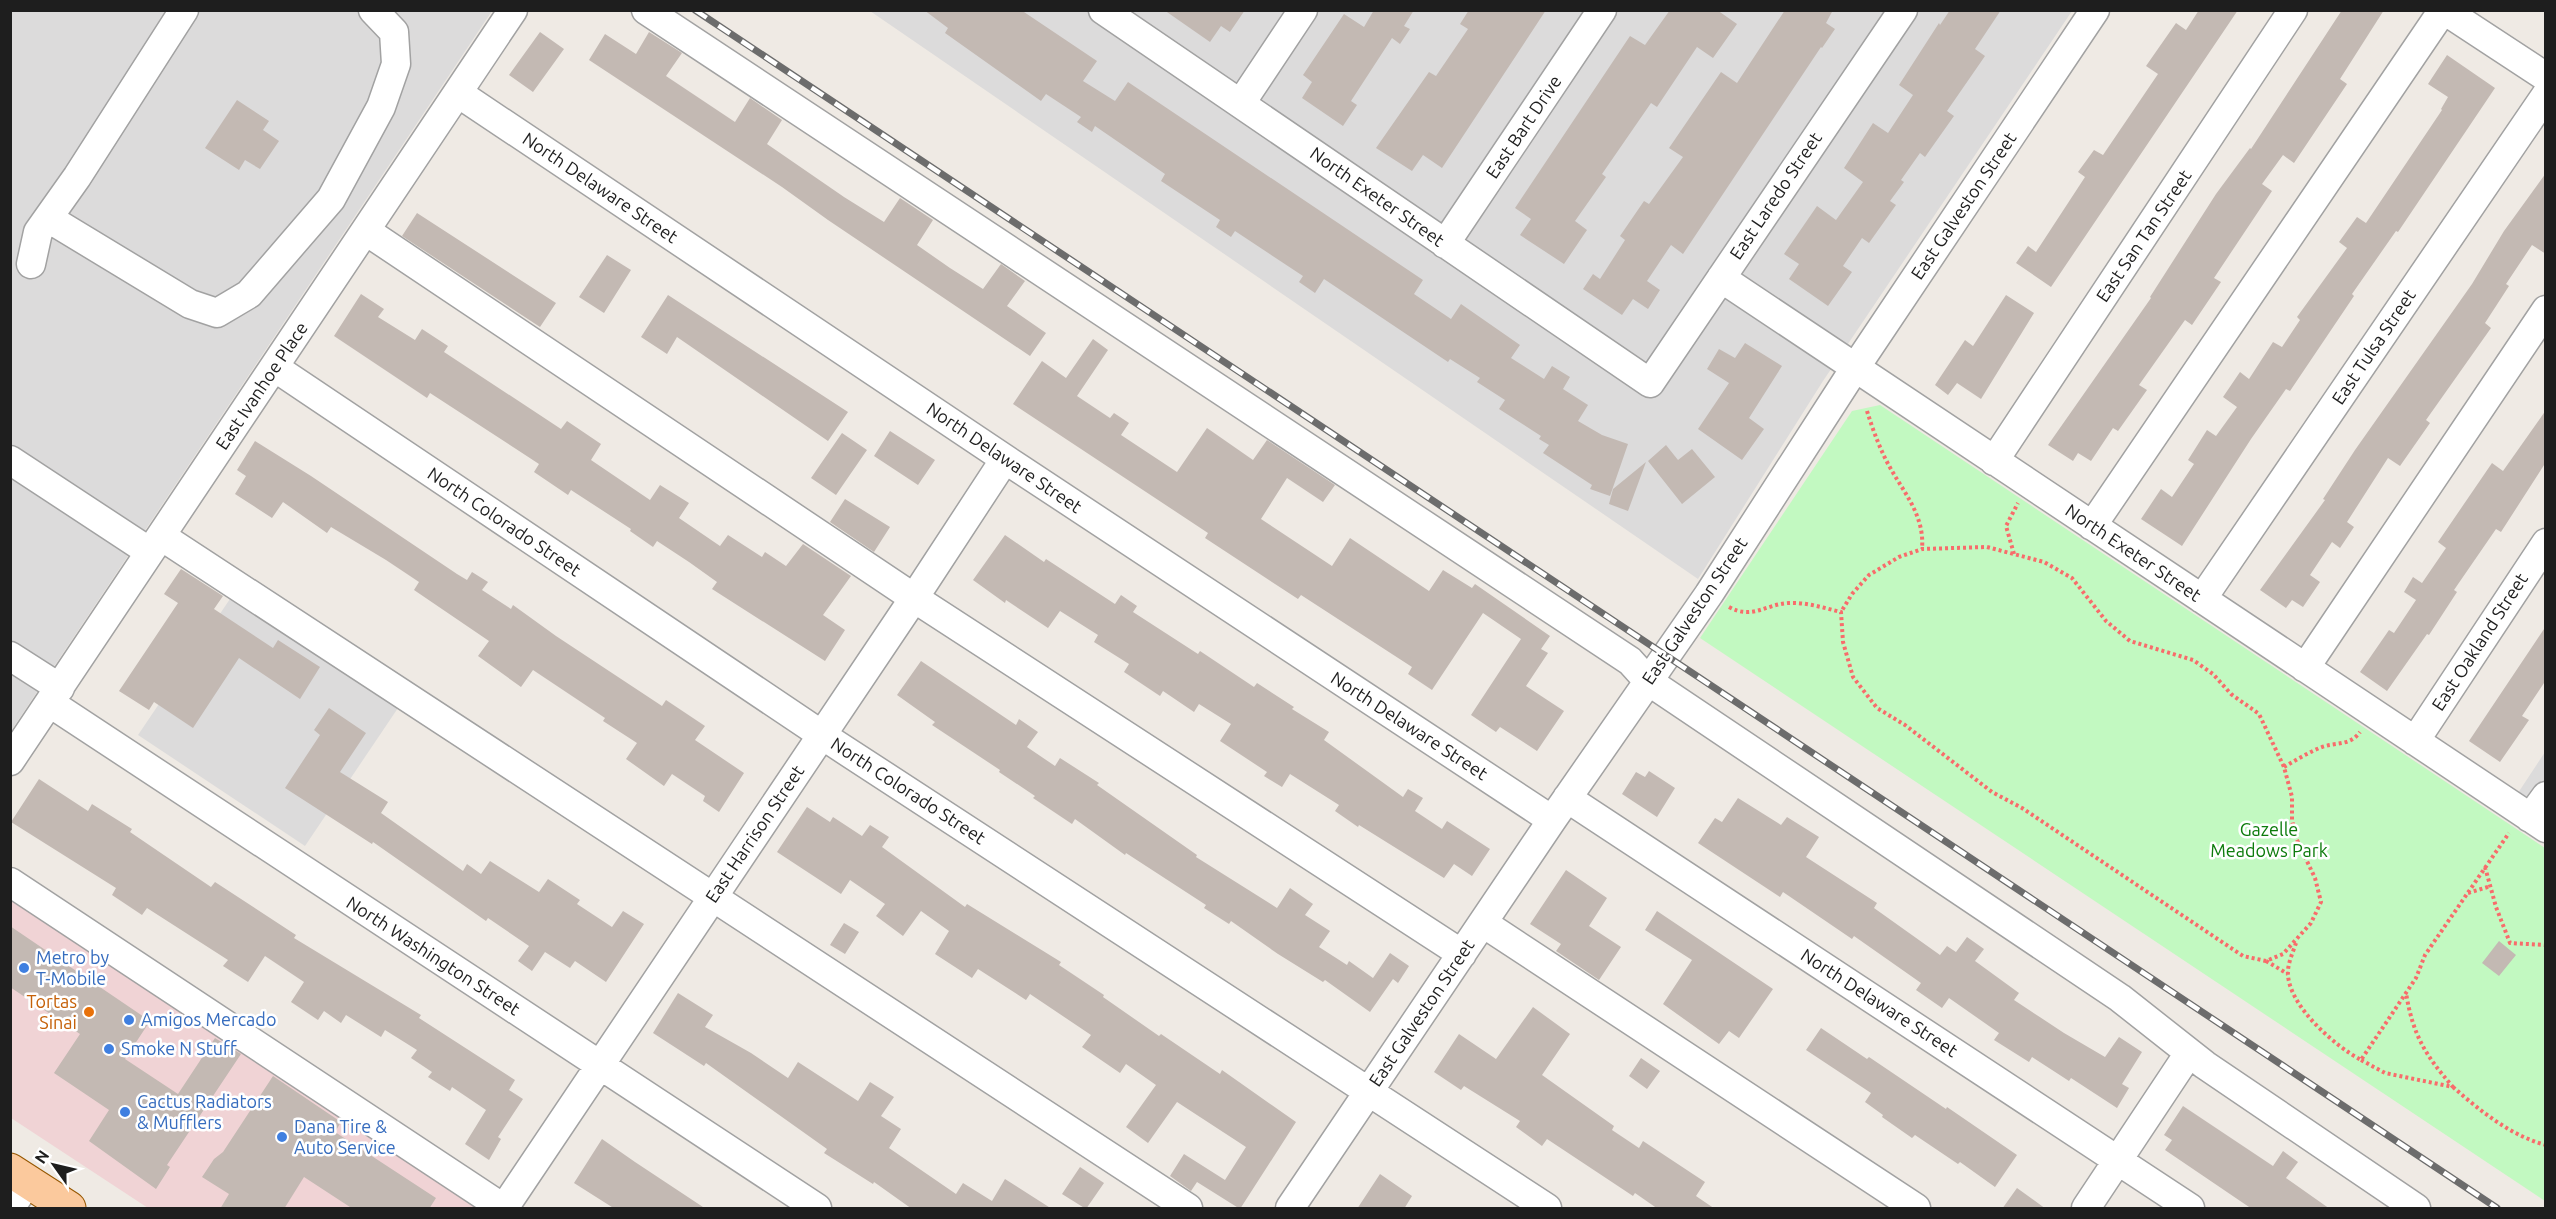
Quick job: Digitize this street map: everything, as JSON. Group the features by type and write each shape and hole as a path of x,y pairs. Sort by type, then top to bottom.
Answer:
{"main road":[{"path":"16,1187 69,1209"}],"street":[{"path":"32,264 38,232 184,10"},
{"path":"48,218 190,304 217,313 249,294 331,199 381,107 396,64 394,32 373,10"},
{"name":"East Ivanhoe Place","path":"10,761 513,10"},
{"path":"646,10 1630,661 1648,681 2120,998 2189,1053 2416,1209"},
{"name":"North Exeter Street","path":"1103,10 1650,382"},
{"path":"1241,103 1303,10"},
{"name":"East Bart Drive","path":"1445,244 1602,10"},
{"name":"East Laredo Street","path":"1650,382 1903,10"},
{"name":"East Galveston Street","path":"1290,1209 1559,809 1709,594 1855,368 2095,10"},
{"name":"East San Tan Street","path":"1994,461 2293,10"},
{"path":"2092,526 2443,10 2546,76"},
{"name":"North Delaware Street","path":"458,93 1005,459 2118,1160 2190,1209"},
{"name":"East Tulsa Street","path":"2202,599 2546,95"},
{"path":"331,199 368,227 914,598 1462,954"},
{"name":"North Exeter Street","path":"1721,278 2533,818"},
{"path":"2305,668 2546,310"},
{"name":"North Colorado Street","path":"274,368 821,734 1547,1209"},
{"name":"East Harrison Street","path":"503,1209 601,1066 1005,459"},
{"path":"10,460 156,544 713,898 1188,1209"},
{"name":"East Oakland Street","path":"2415,741 2546,543"},
{"name":"North Washington Street","path":"10,656 55,695 601,1066 817,1209"},
{"path":"10,882 503,1209"},
{"path":"1483,923 1916,1209"},
{"path":"2086,1209 2189,1053"}],"path":[{"path":"1867,411 1886,461 1917,512 1923,532 1922,549"},
{"path":"2014,554 2007,526 2018,502"},
{"path":"2266,960 2283,954 2296,942 2312,923 2321,902 2315,878 2296,838 2292,820 2292,797 2284,767 2259,714 2231,694 2213,674 2193,660 2130,641 2106,621 2072,578 2044,562 1987,547 1922,549 1899,556 1869,575 1852,594 1841,612 1843,642 1853,676 1876,708 1905,725 1992,792 2022,808 2187,920 2243,956 2266,960 2288,974"},
{"path":"1725,605 1747,614 1788,603 1810,604 1841,612"},
{"path":"2284,767 2323,746 2344,744 2356,737 2362,730"},
{"path":"2361,1060 2416,978 2425,955 2467,893 2486,867 2533,818"},
{"path":"2486,867 2510,943 2546,945"},
{"path":"2467,893 2491,886"},
{"path":"2296,942 2288,974 2300,1007 2347,1053 2385,1073 2453,1087"},
{"path":"2406,993 2411,1024 2431,1062 2453,1087 2503,1125 2529,1141 2546,1145"}],"shaded area":[{"path":"11,11 492,11 11,731"},
{"path":"870,11 2072,11 1823,381 1698,579"},
{"path":"232,596 398,708 305,846 138,735"},
{"path":"2545,752 2545,811 2518,793"},
{"path":"10,890 479,1208 148,1208 11,1118"}],"green space":[{"name":"Gazelle Meadows Park","path":"1880,405 2545,848 2545,1201 1700,638 1852,411"}],"building":[{"path":"924,10 1021,10 1097,61 1083,81 1115,101 1128,82 1423,280 1414,294 1451,319 1461,304 1520,345 1511,358 1544,379 1552,366 1570,377 1563,389 1588,405 1578,421 1602,435 1628,444 1610,496 1590,489 1592,485 1543,453 1549,445 1539,439 1541,436 1499,409 1505,400 1477,382 1480,378 1450,359 1448,362 1324,279 1315,293 1299,282 1303,276 1235,231 1231,237 1216,227 1220,220 1161,181 1165,174 1095,126 1092,132 1077,122 1081,117 1046,94 1041,101 945,33 948,28"},
{"path":"1164,10 1245,10 1230,32 1221,26 1210,42"},
{"path":"1374,10 1414,10 1404,26 1410,29 1400,44 1392,38 1351,101 1357,105 1343,126 1302,98 1312,82 1303,75 1344,14 1364,27"},
{"path":"1469,10 1546,10 1442,168 1423,155 1412,171 1376,148 1429,72 1436,76 1468,29 1460,24"},
{"path":"1670,10 1717,10 1737,24 1713,58 1697,47 1657,107 1651,103 1602,174 1606,177 1575,221 1587,230 1564,264 1520,235 1531,219 1515,208 1630,36 1645,45"},
{"path":"1785,10 1833,10 1826,23 1835,29 1683,254 1671,245 1647,281 1660,290 1648,309 1633,299 1622,315 1583,289 1593,274 1600,279 1625,240 1620,236 1644,201 1649,204 1683,157 1669,148 1721,72 1737,83"},
{"path":"1950,10 2001,10 1975,49 1985,56 1947,111 1954,116 1925,157 1920,153 1901,180 1904,182 1890,201 1896,205 1869,243 1862,238 1843,266 1852,272 1828,306 1789,279 1799,264 1784,254 1817,206 1836,220 1863,182 1844,168 1873,123 1888,133 1913,95 1899,85"},
{"path":"2199,10 2238,10 2051,287 2016,263 2028,246 2036,252 2085,177 2078,172 2094,150 2103,155 2158,74 2146,66 2176,23 2186,30"},
{"path":"2342,10 2384,10 2340,79 2347,84 2294,163 2283,155 2262,184 2272,191 2214,278 2221,282 2192,325 2185,320 2139,385 2147,390 2118,431 2113,428 2091,461 2078,453 2073,461 2048,445 2151,298 2216,194 2251,149"},
{"path":"540,32 564,49 533,92 509,75"},
{"path":"649,32 682,53 666,76 735,122 750,98 782,120 767,144 844,197 884,222 900,198 933,220 917,245 950,268 983,289 1001,264 1025,281 1007,306 1046,333 1030,356 782,187 589,60 605,34 636,54"},
{"path":"2447,55 2495,88 2398,232 2396,231 2352,294 2354,296 2290,391 2286,389 2251,439 2182,546 2141,519 2161,489 2172,497 2194,464 2188,460 2207,430 2216,436 2237,407 2223,397 2240,372 2249,379 2273,342 2282,347 2300,320 2297,317 2347,248 2339,242 2357,217 2366,223 2442,110 2448,97 2428,84"},
{"path":"237,100 269,121 263,130 279,141 260,169 245,160 239,170 205,148"},
{"path":"2546,173 2546,254 2532,245 2506,284 2509,286 2485,323 2491,328 2426,420 2430,423 2400,466 2388,458 2347,522 2354,527 2340,548 2332,542 2310,575 2320,582 2303,607 2292,600 2286,608 2260,590 2325,500 2323,499 2355,450 2472,284 2504,231"},
{"path":"417,213 556,303 540,327 402,236"},
{"path":"607,255 631,270 604,313 579,297"},
{"path":"361,294 384,309 378,317 415,340 422,329 448,346 444,352 561,429 567,421 601,444 591,460 650,500 660,485 689,503 679,518 720,546 728,535 762,557 765,552 786,566 803,544 851,576 823,615 845,630 825,661 712,589 717,582 689,562 657,541 653,547 630,531 631,529 571,490 568,495 534,472 539,464 430,393 427,398 334,336"},
{"path":"668,295 848,412 828,441 677,337 667,354 641,337"},
{"path":"2006,295 2034,313 1981,399 1957,383 1948,395 1935,385 1965,340 1973,346"},
{"path":"1093,339 1108,350 1077,396 1110,418 1114,413 1129,423 1121,435 1177,472 1207,428 1253,460 1267,440 1335,485 1323,502 1287,478 1261,519 1332,566 1350,538 1429,591 1443,570 1472,588 1475,584 1550,636 1541,649 1548,653 1526,686 1564,711 1537,751 1500,727 1496,732 1471,715 1521,639 1483,613 1432,690 1408,674 1412,667 1301,595 1298,599 1205,538 1208,533 1013,404 1042,361 1066,378"},
{"path":"1745,343 1782,366 1749,418 1764,429 1742,460 1698,429 1729,383 1707,369 1719,349 1735,358"},
{"path":"2546,410 2546,462 2501,532 2496,529 2454,590 2457,592 2429,635 2427,634 2387,691 2360,672 2389,630 2394,633 2416,600 2404,592 2413,577 2422,583 2446,548 2438,542 2492,463 2503,471"},
{"path":"890,431 935,460 918,485 874,456"},
{"path":"842,433 867,450 836,495 811,478"},
{"path":"255,441 457,574 467,580 472,572 488,582 482,590 511,609 513,605 662,706 666,700 705,726 695,740 744,773 719,812 703,801 705,796 672,774 664,786 626,759 637,743 603,721 605,718 533,670 521,687 478,656 489,641 414,590 419,582 386,560 331,527 327,533 283,502 272,518 235,494 246,476 237,470"},
{"path":"1666,445 1678,460 1692,449 1715,477 1682,504 1648,461"},
{"path":"1646,462 1628,511 1609,504 1613,489"},
{"path":"845,499 890,527 874,552 830,522"},
{"path":"1005,535 1044,562 1046,559 1115,604 1121,595 1137,606 1133,612 1198,654 1200,651 1254,687 1257,683 1294,707 1292,709 1329,732 1324,740 1403,797 1408,789 1423,798 1415,811 1442,829 1447,821 1490,849 1472,876 1454,864 1444,878 1359,825 1358,827 1335,811 1339,805 1290,774 1282,787 1264,776 1267,772 1220,741 1231,724 1199,704 1194,712 1163,691 1160,696 1124,672 1129,664 1094,642 1098,635 1060,611 1048,628 1006,600 1005,603 973,580"},
{"path":"181,569 223,596 214,609 273,648 278,640 320,667 300,699 239,658 193,728 154,702 149,710 119,691 178,603 164,594"},
{"path":"2546,626 2546,680 2522,716 2529,720 2500,762 2469,741"},
{"path":"921,661 1016,725 1019,719 1038,732 1027,747 1055,766 1060,758 1099,783 1097,785 1197,855 1196,857 1277,908 1290,888 1313,904 1305,915 1330,931 1319,947 1347,965 1349,961 1373,978 1390,953 1409,966 1398,983 1393,979 1370,1012 1325,980 1323,982 1278,954 1231,921 1229,924 1204,908 1206,905 1126,853 1125,855 1075,819 1072,824 1033,798 1035,796 932,725 935,722 897,695"},
{"path":"329,708 366,733 340,772 388,802 381,813 463,871 467,864 481,874 490,861 539,892 548,879 580,900 577,904 612,927 623,911 644,924 606,982 575,961 570,968 545,952 532,971 518,961 529,946 488,918 486,921 373,842 372,844 285,788 320,735 314,730"},
{"path":"1649,771 1675,788 1657,817 1622,794 1636,772 1645,777"},
{"path":"39,779 88,811 92,804 132,829 130,832 211,887 215,882 296,935 294,938 421,1015 419,1018 515,1080 509,1090 523,1099 498,1137 501,1139 489,1160 465,1144 486,1110 452,1087 450,1091 428,1077 432,1072 411,1058 417,1050 385,1030 381,1037 346,1015 341,1023 324,1011 318,1020 291,1002 304,982 265,956 248,982 223,966 228,960 147,908 142,915 112,895 116,888 11,822"},
{"path":"1738,798 1781,825 1787,817 1819,837 1806,857 1877,903 1874,908 1940,955 1947,946 1956,952 1967,937 1984,949 1975,961 2019,993 2014,1000 2064,1033 2105,1057 2119,1037 2142,1052 2122,1084 2129,1088 2117,1108 2071,1078 2069,1081 2032,1057 2029,1062 1994,1040 1999,1033 1949,998 1942,1008 1916,990 1921,983 1854,936 1852,939 1783,892 1780,897 1698,843 1715,818 1722,822"},
{"path":"807,807 830,822 833,817 862,836 870,825 889,837 882,847 965,907 967,904 1061,962 1059,965 1159,1036 1161,1034 1220,1074 1222,1070 1296,1122 1240,1209 1197,1182 1191,1191 1170,1176 1184,1154 1225,1180 1246,1147 1177,1102 1148,1143 1126,1127 1156,1085 1126,1064 1120,1073 1082,1047 1091,1035 1030,994 1026,1000 978,969 972,978 935,954 949,931 921,911 903,936 876,916 885,904 850,880 841,894 777,852"},
{"path":"1566,870 1607,898 1589,926 1621,947 1599,980 1556,951 1561,944 1530,924"},
{"path":"1657,911 1773,989 1739,1038 1729,1031 1719,1044 1663,1004 1692,960 1645,930"},
{"path":"844,923 859,932 845,954 830,945"},
{"path":"10,926 150,1021 125,1059 178,1094 215,1038 241,1054 167,1165 170,1167 156,1189 89,1141 109,1110 54,1073 80,1034 10,987"},
{"path":"2499,941 2516,955 2499,976 2482,963"},
{"path":"678,993 713,1015 705,1027 751,1053 788,1078 798,1062 858,1101 870,1082 894,1097 881,1116 901,1129 889,1148 956,1194 963,1183 992,1201 1005,1179 1052,1209 912,1209 874,1182 873,1184 824,1153 827,1149 706,1063 704,1066 653,1033"},
{"path":"1533,1007 1570,1034 1542,1075 1614,1126 1612,1130 1639,1148 1643,1141 1705,1182 1696,1196 1715,1209 1658,1209 1635,1193 1633,1196 1547,1139 1542,1146 1516,1127 1520,1121 1464,1086 1461,1090 1434,1072 1459,1034 1496,1059"},
{"path":"1821,1028 1946,1109 1947,1107 2017,1155 1995,1187 1960,1162 1958,1164 1915,1135 1912,1138 1882,1117 1883,1115 1865,1102 1871,1093 1806,1050"},
{"path":"1641,1058 1660,1071 1647,1089 1629,1076"},
{"name":"Dana Tire & Auto Service","path":"273,1076 341,1122 335,1132 436,1198 429,1209 353,1209 304,1177 284,1209 220,1209 229,1194 202,1177 214,1159 223,1152"},
{"path":"2183,1106 2273,1166 2283,1151 2298,1162 2286,1178 2330,1209 2252,1209 2165,1150 2172,1140 2164,1135"},
{"path":"602,1139 706,1209 615,1209 574,1183"},
{"path":"1080,1167 1104,1183 1086,1209 1062,1194"},
{"path":"1380,1174 1412,1196 1404,1209 1357,1209"},
{"path":"2017,1188 2046,1209 2002,1209"}],"railway":[{"path":"695,10 2497,1208"}],"place":[{"name":"Metro by T-Mobile","path":"24,968"},
{"name":"Tortas Sinai","path":"89,1012"},
{"name":"Amigos Mercado","path":"129,1020"},
{"name":"Smoke N Stuff","path":"109,1049"},
{"name":"Cactus Radiators & Mufflers","path":"125,1112"},
{"name":"Dana Tire & Auto Service","path":"282,1137"}]}
